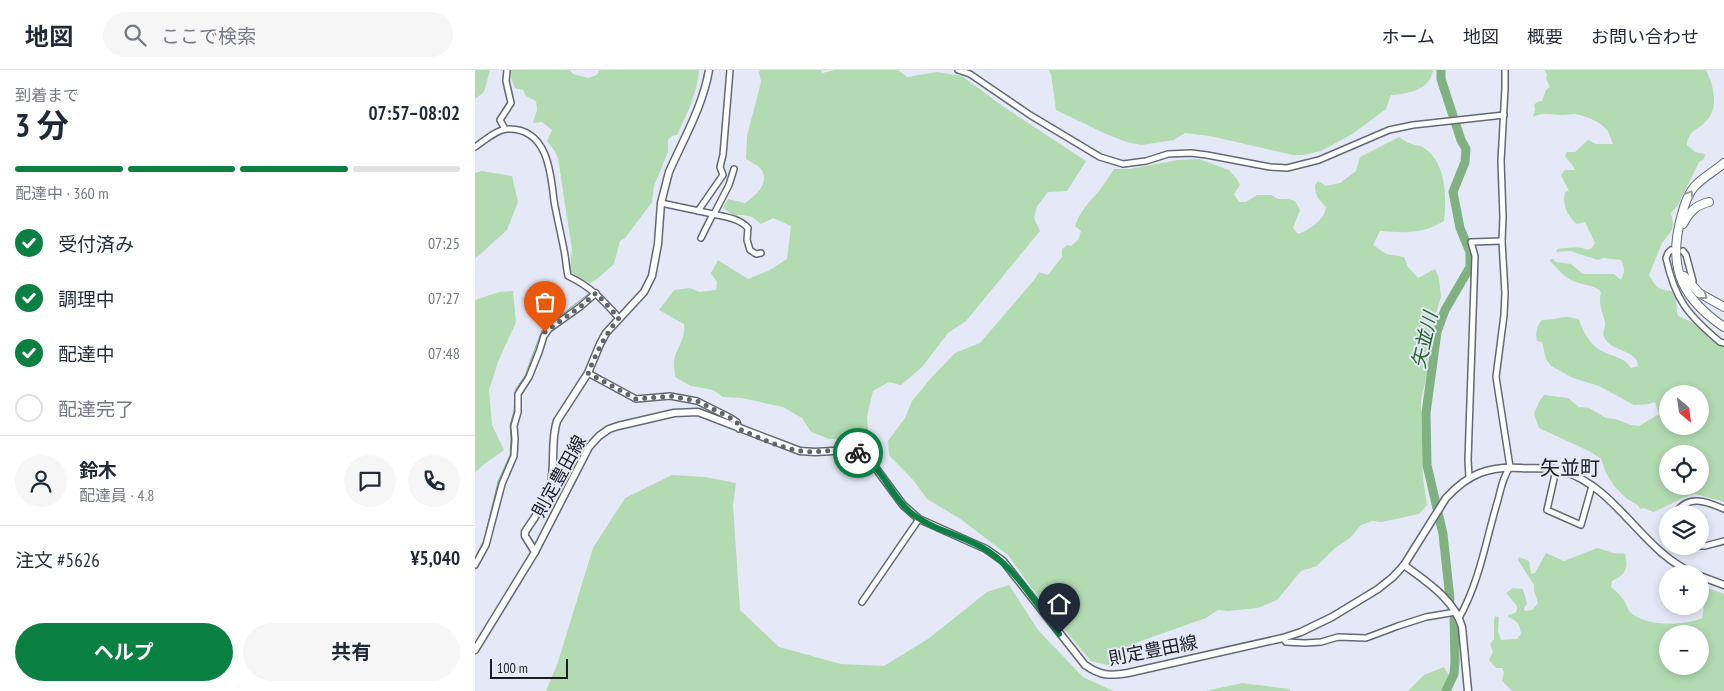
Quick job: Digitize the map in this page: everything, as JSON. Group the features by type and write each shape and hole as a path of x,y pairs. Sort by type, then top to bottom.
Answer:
{"highway":[{"path":"1724,163 1699,182 1689,194 1679,229 1676,257 1677,271 1691,296 1699,306 1724,327"},
{"path":"1709,202 1695,208 1683,223 1679,244 1679,264 1685,278 1694,289 1704,297 1724,307"}],"main road":[{"path":"535,552 525,536 525,532 542,505 551,486 554,430 565,408 588,373 606,333 644,292 652,276 658,244 661,203 669,172 700,100 709,70"},
{"name":"則定豊田線","path":"475,650 535,552 589,447 609,429 657,416 685,412 699,412 800,451 850,450 869,458 903,505 919,519 986,549 1003,561 1080,660 1097,674 1114,675 1128,673 1283,638 1315,626 1378,589 1404,565 1446,498 1455,487 1469,477 1494,468 1510,467 1556,470 1573,474 1592,486 1661,553 1678,565"},
{"path":"1404,565 1444,597 1458,615 1462,627 1468,691"},
{"path":"1709,579 1724,584"}],"street":[{"path":"505,129 501,120 511,103 506,81 507,70"},
{"path":"698,211 723,175 720,168 723,155 730,70"},
{"path":"957,70 970,74 1030,115 1099,157 1123,164 1146,161 1168,154 1191,153 1270,167 1287,168 1319,160 1389,130 1443,121 1504,115"},
{"path":"1283,638 1287,642 1305,643 1321,642 1338,637 1366,638 1407,623 1458,615 1469,600 1504,475 1510,467 1496,377 1505,293 1501,161 1505,70"},
{"path":"475,147 505,129 525,133 542,148 553,181 554,202 565,252 568,276 583,283 596,293 619,318"},
{"path":"701,238 729,185 734,170"},
{"path":"661,203 734,218 745,224 748,228 747,240 750,250 756,254 761,253"},
{"path":"1469,477 1475,256 1471,242 1502,241"},
{"path":"1671,250 1667,253 1666,258 1680,300 1697,322 1720,342 1724,343"},
{"path":"1683,251 1687,255 1693,281"},
{"path":"475,565 487,545 502,484 514,456 514,426 518,412 519,390 529,377 545,332 596,293"},
{"path":"588,373 636,399 670,396 697,401 731,418 737,422 739,429"},
{"path":"1556,470 1547,510 1581,525 1592,486"},
{"path":"1684,505 1691,501 1704,501 1724,509"},
{"path":"861,602 919,519"},
{"path":"1709,545 1724,541"}],"green space":[{"path":"475,70 490,70 484,92 475,99"},
{"path":"511,70 570,70 573,74 588,78 597,75 599,70 699,70 694,96 677,135 672,136 668,140 668,152 654,186 652,202 625,238 620,241 614,264 590,283 571,272 572,250 558,158 547,141 552,130 542,122 533,123 537,110 536,101 526,96 523,90 515,88 511,78"},
{"path":"760,70 821,70 822,73 835,70 898,70 907,77 937,72 962,76 1004,107 1086,161 1067,191 1048,192 1037,206 1034,218 1040,231 966,321 948,333 922,367 901,385 889,382 873,391 867,416 868,432 860,438 829,439 811,432 802,418 783,407 742,398 723,397 713,390 691,386 675,377 674,360 683,339 684,324 659,310 674,290 690,288 699,292 716,290 717,282 711,273 718,260 748,279 768,271 787,259 791,226 773,218 761,224 752,217 733,215 723,208 728,199 745,203 757,193 763,183 763,173 760,168 746,159 747,136 761,82"},
{"path":"1048,70 1433,70 1428,82 1417,90 1391,95 1386,109 1354,133 1321,151 1304,155 1293,155 1210,136 1185,133 1174,140 1142,145 1126,142 1056,110 1051,74"},
{"path":"1544,70 1706,70 1709,76 1714,95 1713,108 1705,123 1692,133 1687,145 1695,152 1705,154 1704,159 1699,162 1678,205 1671,213 1672,230 1662,243 1649,275 1658,287 1663,290 1672,291 1676,301 1678,316 1696,324 1724,346 1724,502 1699,495 1709,495 1709,445 1659,445 1659,495 1692,495 1668,505 1659,505 1659,510 1654,512 1644,508 1640,509 1638,505 1627,499 1614,486 1606,473 1601,459 1591,452 1539,428 1534,414 1544,395 1568,398 1579,407 1589,408 1606,418 1616,419 1631,425 1639,426 1659,414 1655,402 1634,405 1599,386 1573,378 1551,366 1546,359 1542,342 1537,341 1537,330 1542,320 1564,317 1573,318 1579,320 1587,336 1596,347 1625,361 1631,368 1638,366 1633,356 1607,342 1604,337 1605,324 1600,303 1601,292 1568,278 1550,261 1550,259 1553,259 1556,262 1571,264 1583,274 1614,274 1621,280 1624,272 1621,260 1603,258 1598,260 1570,251 1556,252 1557,249 1569,248 1588,250 1595,243 1585,222 1577,224 1568,214 1565,206 1565,192 1569,191 1561,175 1565,170 1575,170 1565,156 1567,152 1575,152 1588,140 1596,144 1613,144 1609,133 1603,126 1584,116 1575,114 1544,114 1533,117 1534,105 1542,101 1546,90 1550,87 1546,79 1547,74"},
{"path":"1399,137 1408,143 1422,147 1431,154 1441,171 1445,191 1444,221 1413,232 1380,231 1373,245 1386,254 1404,257 1408,267 1418,278 1435,269 1439,278 1441,297 1428,353 1427,374 1421,400 1423,478 1427,505 1419,514 1382,522 1372,521 1361,525 1350,538 1335,548 1317,566 1301,571 1277,600 1258,608 1218,610 1206,618 1138,642 1128,651 1123,659 1107,665 1091,661 1046,608 1008,555 959,518 927,499 914,481 889,455 888,441 905,418 912,401 932,377 955,353 980,343 1039,272 1048,275 1062,257 1062,249 1067,245 1071,246 1078,240 1081,231 1075,226 1080,216 1114,169 1130,169 1178,160 1199,159 1229,170 1240,185 1234,194 1239,202 1246,202 1257,195 1271,195 1278,199 1295,201 1300,210 1293,228 1298,234 1316,224 1325,212 1326,207 1316,194 1315,185 1318,181 1326,186 1340,183 1356,171 1360,157"},
{"path":"482,171 512,176 518,202 507,230 475,259 475,173"},
{"path":"513,291 516,322 498,362 489,390 492,425 504,450 475,473 475,300 499,292"},
{"path":"672,475 705,477 736,483 733,505 740,610 779,647 841,664 884,666 928,639 987,592 1009,585 1038,630 1083,677 1113,691 546,691 557,665 593,548 625,498"},
{"path":"1597,548 1613,553 1625,554 1625,571 1612,581 1611,587 1617,592 1630,612 1637,617 1655,623 1685,623 1702,618 1702,615 1709,615 1709,588 1724,594 1724,691 1512,691 1502,681 1504,673 1502,668 1496,668 1489,660 1493,652 1490,644 1494,639 1494,620 1495,616 1499,617 1498,631 1501,640 1517,639 1521,634 1516,621 1508,617 1508,615 1515,613 1517,606 1506,593 1513,588 1523,589 1527,603 1524,609 1525,611 1532,610 1538,603 1534,585 1518,560 1519,557 1529,561 1531,574 1535,573 1546,553 1564,561"},
{"path":"1444,667 1453,684 1451,691 1408,691 1424,675"},
{"path":"1242,683 1290,689 1290,691 1206,691"}],"waterway":[{"name":"矢並川","path":"1441,70 1441,79 1461,140 1466,149 1465,162 1453,192 1460,228 1470,252 1470,267 1445,310 1437,332 1426,413 1427,465 1443,534 1450,599"},
{"path":"475,558 484,540 498,482 510,455 510,425 514,411 516,389 525,376 542,330 591,292"},
{"name":"矢並川","path":"1446,691 1454,674 1454,619"}],"way so far":[{"path":"545,332 596,293 619,318 606,333 588,373 636,399 670,396 697,401 731,418 737,422 739,429 785,447 800,451 850,450 858,453"}],"district":[{"name":"矢並町","path":"1570,468"}],"route":[{"path":"858,453 869,458 898,499 919,519 986,549 1003,561 1059,634"}]}
